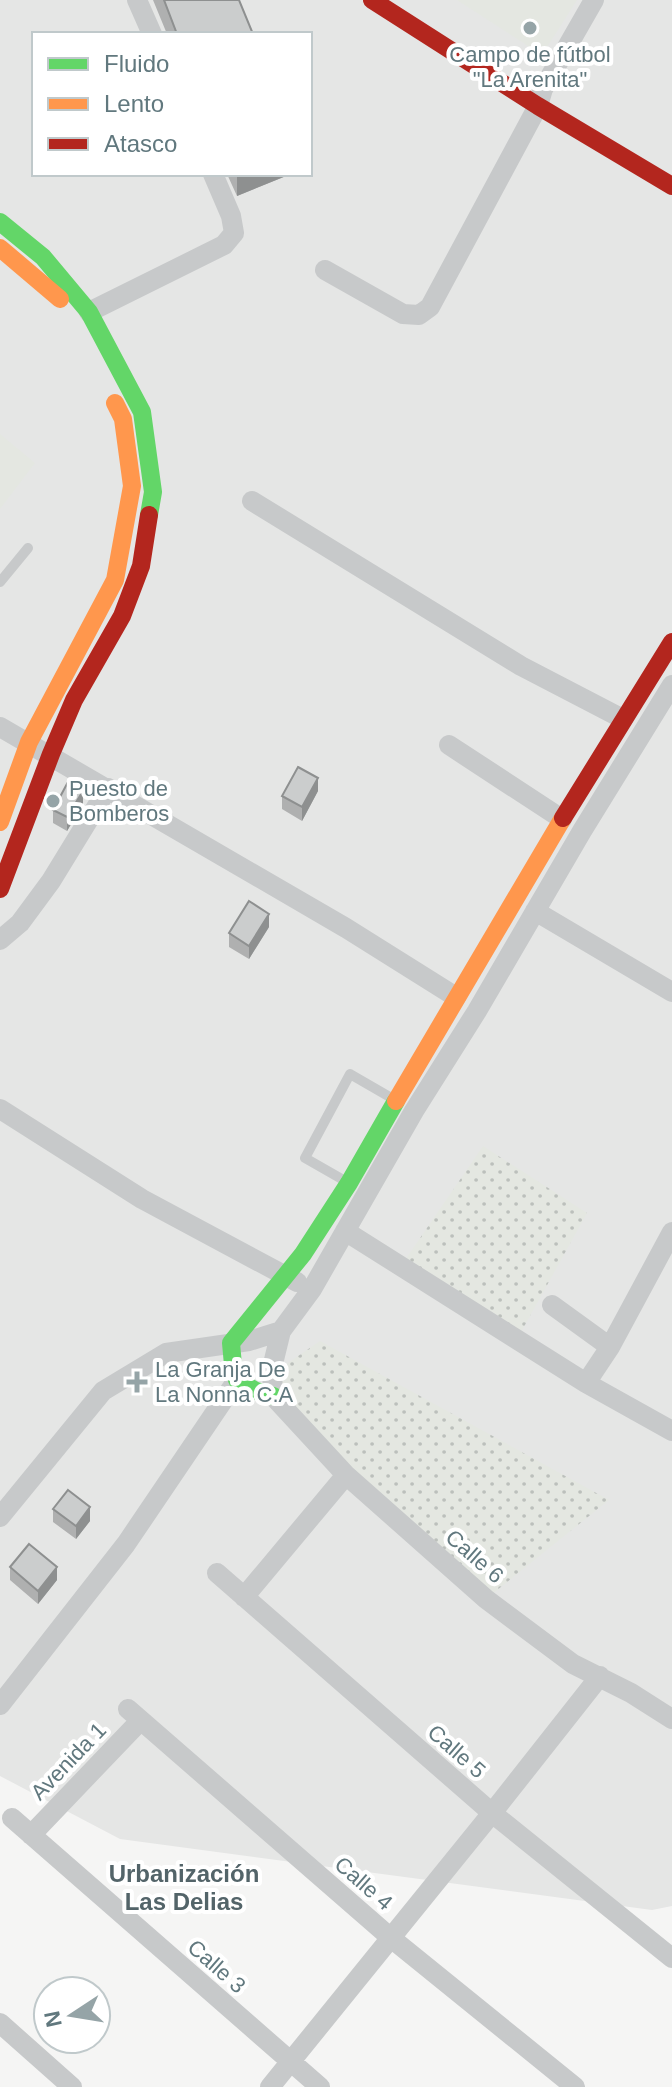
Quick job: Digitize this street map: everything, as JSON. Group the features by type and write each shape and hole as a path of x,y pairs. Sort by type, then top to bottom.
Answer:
{"street":[{"path":"137,0 151,32"},
{"path":"372,0 672,172"},
{"path":"404,0 672,186"},
{"path":"325,270 403,314 419,315 430,307 594,0"},
{"path":"80,314 224,245 234,233 233,224 214,176"},
{"path":"0,222 43,257 142,412 153,492 141,566 122,616 74,700 0,889"},
{"path":"0,248 80,314"},
{"path":"0,822 29,742 115,580 132,486 123,419 110,393"},
{"path":"252,501 521,666 623,719"},
{"path":"672,642 562,819 349,1183 303,1254 231,1343 237,1380 273,1396 272,1368 281,1331 312,1289 414,1111 672,685"},
{"path":"0,727 346,928 456,997"},
{"path":"449,745 562,819"},
{"path":"0,940 20,923 35,902 108,788"},
{"path":"535,911 672,992"},
{"path":"4,1112 142,1199 312,1289"},
{"path":"345,1231 586,1383 672,1431"},
{"path":"586,1383 610,1347 672,1232"},
{"path":"552,1305 610,1347"},
{"path":"0,1517 103,1391 166,1353 249,1341 281,1331"},
{"path":"0,1705 126,1544 237,1380"},
{"name":"Calle 6","path":"273,1396 346,1475 486,1599 573,1664 631,1693 672,1719"},
{"path":"244,1597 346,1475"},
{"name":"Calle 5","path":"217,1573 492,1813 672,1958"},
{"path":"270,2087 600,1676"},
{"name":"Avenida 1","path":"31,1835 134,1715"},
{"name":"Calle 4","path":"134,1715 391,1938 575,2087"},
{"name":"Calle 3","path":"12,1818 320,2087"},
{"path":"0,2023 72,2087"}],"lane":[{"path":"0,582 28,548"},
{"path":"349,1183 305,1158 350,1074 397,1101"}],"shaded area":[{"path":"0,0 672,0 672,1906 652,1910 120,1839 0,1776"},
{"name":"Campo de fútbol \"La Arenita\"","path":"457,0 577,0 542,55"},
{"path":"0,434 35,463 0,509"},
{"path":"483,1146 587,1213 520,1334 403,1263"},
{"path":"320,1341 609,1500 486,1599 263,1380"}],"building":[{"path":"164,0 239,0 252,32 176,32"},
{"path":"298,767 318,778 302,807 282,796"},
{"path":"68,782 83,791 67,817 53,810"},
{"path":"249,901 269,914 249,946 229,933"},
{"path":"68,1490 90,1507 76,1526 53,1509"},
{"path":"29,1544 57,1567 38,1591 10,1567"}],"traffic: fast":[{"path":"0,222 43,257 89,312 142,412 153,492 149,515"},
{"path":"273,1396 237,1380 231,1343 303,1254 349,1183 396,1101"}],"traffic: slow":[{"path":"0,248 60,299"},
{"path":"0,822 29,742 115,580 132,486 123,419 115,403"},
{"path":"396,1101 563,818"}],"traffic: jam":[{"path":"372,0 538,106 672,186"},
{"path":"0,889 74,700 122,616 141,566 149,515"},
{"path":"563,818 672,642"}],"place":[{"name":"Campo de fútbol \"La Arenita\"","path":"530,28"},
{"name":"Puesto de Bomberos","path":"53,801"},
{"name":"La Granja De La Nonna C.A","path":"137,1382"}],"district":[{"name":"Urbanización Las Delias","path":"184,1888"}]}
